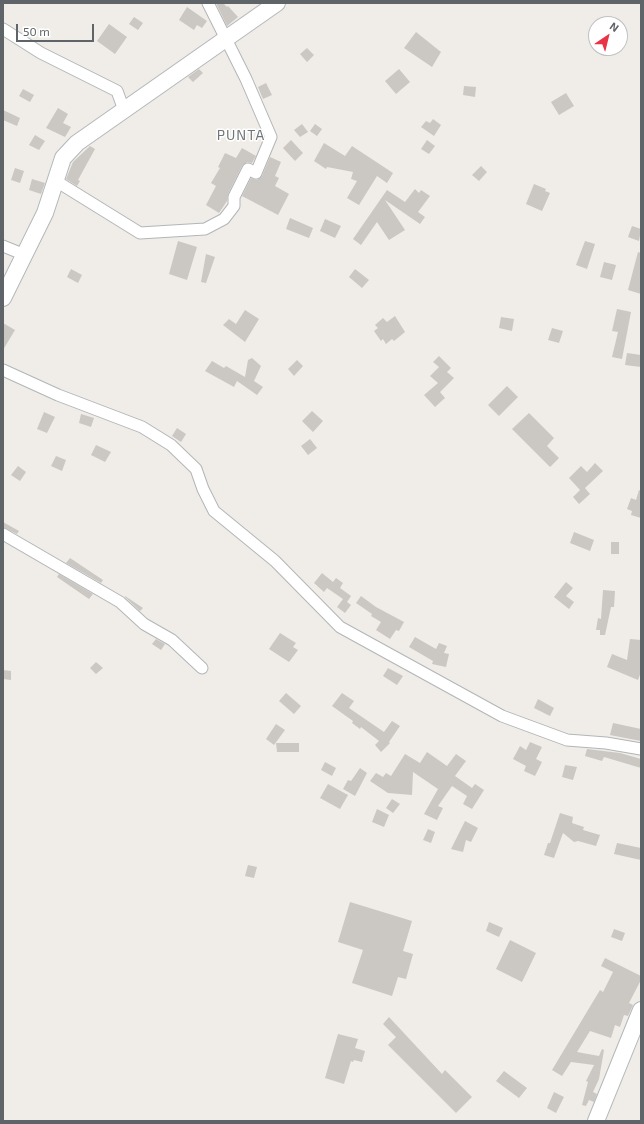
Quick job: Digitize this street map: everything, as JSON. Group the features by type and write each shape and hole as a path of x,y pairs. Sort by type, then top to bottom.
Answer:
{"street":[{"path":"56,181 140,233 205,229 224,219 234,206 234,197 248,169 256,173 271,137 246,79 208,3"},
{"path":"3,298 46,213 63,158 77,143 277,3"},
{"path":"3,29 41,53 117,91 124,110"},
{"path":"3,246 25,255"},
{"path":"3,370 58,395 142,427 171,446 196,469 202,489 214,511 275,561 340,627 502,716 567,740 606,743 641,749"},
{"path":"3,534 120,602 144,624 172,640 202,668"},
{"path":"596,1121 641,1010"}],"building":[{"path":"216,3 223,3 227,7 228,6 238,17 227,26"},
{"path":"187,7 207,21 202,28 197,25 194,30 179,20"},
{"path":"134,17 143,23 138,30 129,24"},
{"path":"109,24 127,37 115,54 97,41"},
{"path":"416,32 441,52 432,67 404,48"},
{"path":"307,48 314,55 307,62 300,54"},
{"path":"199,69 203,73 193,82 188,77"},
{"path":"399,69 410,82 396,94 385,81"},
{"path":"266,83 272,95 263,99 258,87"},
{"path":"464,86 476,87 475,97 463,95"},
{"path":"23,89 34,95 30,102 19,96"},
{"path":"566,93 574,106 559,115 551,102"},
{"path":"58,108 68,114 63,123 71,127 65,137 46,128"},
{"path":"3,110 20,118 17,126 3,120"},
{"path":"433,119 441,125 434,136 421,127 426,121 430,123"},
{"path":"302,124 308,132 300,137 294,130"},
{"path":"315,124 322,129 317,136 310,131"},
{"path":"35,135 45,141 39,150 29,145"},
{"path":"291,140 303,153 295,161 283,148"},
{"path":"427,140 435,146 429,154 421,149"},
{"path":"324,143 345,156 352,146 393,173 387,183 377,176 359,205 347,198 357,181 351,179 353,172 327,167 326,169 314,161"},
{"path":"90,146 95,149 78,180 80,181 77,186 66,179 73,162"},
{"path":"242,148 256,156 252,163 247,162 242,166 228,194 227,201 219,213 206,205 216,186 211,183 220,168 218,167 225,153 236,158"},
{"path":"270,157 281,162 275,176 279,178 275,186 289,194 278,215 242,196 251,178 257,180 262,176"},
{"path":"481,166 487,172 479,181 472,175"},
{"path":"15,168 24,171 20,183 11,180"},
{"path":"32,179 45,183 41,194 29,190"},
{"path":"534,184 546,189 545,191 550,193 542,211 526,204"},
{"path":"415,189 419,193 421,190 430,196 418,212 425,217 420,224 385,200 405,230 389,240 377,222 361,245 353,239 387,190 405,202"},
{"path":"290,218 313,228 309,238 286,229"},
{"path":"325,219 341,226 335,238 320,231"},
{"path":"632,226 641,229 639,241 628,237"},
{"path":"178,241 197,247 187,280 169,274"},
{"path":"585,241 595,244 587,269 576,265"},
{"path":"638,252 641,253 641,294 628,290"},
{"path":"206,254 215,257 206,283 201,282"},
{"path":"604,262 616,265 612,280 600,277"},
{"path":"71,269 82,275 78,283 67,277"},
{"path":"355,269 369,280 362,288 349,277"},
{"path":"617,309 631,312 622,359 612,357 618,332 612,331"},
{"path":"245,310 259,319 245,342 223,325 229,319 236,324"},
{"path":"395,316 405,332 394,341 392,339 386,344 383,339 381,341 374,331 378,328 375,325 383,318 387,322"},
{"path":"501,317 514,319 512,331 499,328"},
{"path":"3,323 15,330 3,350"},
{"path":"552,328 563,331 559,343 548,340"},
{"path":"627,353 641,355 641,367 625,365"},
{"path":"439,356 451,368 447,372 454,378 440,392 445,398 435,407 424,395 438,383 430,376 439,367 433,362"},
{"path":"252,358 261,366 254,381 263,387 257,395 237,381 234,387 205,371 212,361 224,368 226,366 245,377 248,360"},
{"path":"297,360 303,366 294,376 288,369"},
{"path":"507,386 518,397 499,416 488,405"},
{"path":"312,411 323,421 313,432 302,421"},
{"path":"44,412 55,417 47,433 37,429"},
{"path":"529,413 554,438 547,446 559,458 550,467 512,429"},
{"path":"81,414 94,418 91,427 79,423"},
{"path":"177,428 186,434 181,442 172,436"},
{"path":"310,439 317,448 308,455 301,446"},
{"path":"96,445 111,452 105,462 91,455"},
{"path":"56,456 66,460 62,471 51,466"},
{"path":"595,463 603,471 585,488 590,494 579,504 573,497 580,490 569,478 581,466 587,472"},
{"path":"18,466 26,472 20,481 11,475"},
{"path":"639,490 641,491 641,518 631,515 632,511 627,509 631,498 636,500"},
{"path":"3,522 19,531 17,534 3,527"},
{"path":"574,532 594,540 590,551 570,543"},
{"path":"611,542 619,542 619,554 611,554"},
{"path":"70,558 103,580 101,583 66,563"},
{"path":"322,573 333,582 336,578 343,583 340,588 351,596 347,602 351,605 345,613 337,607 343,599 327,588 324,592 314,583"},
{"path":"59,574 93,594 89,599 57,577"},
{"path":"566,582 573,588 566,596 574,602 569,609 554,597"},
{"path":"603,590 615,591 614,607 611,607 605,635 600,635 600,630 596,630 598,618 601,619"},
{"path":"125,596 143,608 140,611"},
{"path":"361,596 376,607 404,622 399,631 396,630 390,639 376,630 381,622 371,616 372,614 356,603"},
{"path":"280,633 296,643 293,647 298,650 289,662 269,649"},
{"path":"415,637 436,649 439,643 447,646 444,653 449,654 446,667 432,664 433,661 409,647"},
{"path":"156,639 165,644 161,650 152,644"},
{"path":"630,639 641,640 641,672 638,680 607,667 612,654 627,660"},
{"path":"96,662 103,668 96,674 90,668"},
{"path":"388,668 403,676 397,685 383,676"},
{"path":"3,670 11,671 11,680 3,679"},
{"path":"286,693 301,706 294,714 279,701"},
{"path":"342,693 354,701 349,708 384,732 392,721 400,726 389,742 390,743 381,752 375,745 379,741 361,727 360,729 352,723 353,721 332,706"},
{"path":"538,699 554,708 550,716 534,708"},
{"path":"613,723 641,729 641,741 610,735"},
{"path":"276,724 285,730 274,745 266,739"},
{"path":"530,742 542,747 536,759 542,762 535,776 524,771 526,766 513,759 520,746 526,750"},
{"path":"276,743 299,743 299,752 277,752"},
{"path":"587,749 620,753 641,759 641,768 604,757 602,761 585,756"},
{"path":"427,752 447,766 456,754 466,761 455,776 472,788 475,784 484,790 472,809 463,804 467,796 452,786 438,806 443,808 437,820 424,814 438,789 413,772 412,795 388,793 370,781 376,773 383,777 386,773 391,776 405,754 420,763"},
{"path":"325,762 336,768 332,776 321,770"},
{"path":"565,765 577,767 573,780 562,777"},
{"path":"360,768 367,773 355,796 343,789 348,780 351,781"},
{"path":"328,784 348,795 340,809 320,798"},
{"path":"392,799 400,804 393,813 386,808"},
{"path":"377,809 389,815 384,827 372,822"},
{"path":"560,813 573,817 572,823 584,827 583,830 600,835 596,846 578,841 574,842 563,833 554,858 544,855 548,843 550,843"},
{"path":"465,821 478,828 471,842 466,840 463,852 451,849"},
{"path":"428,829 435,832 431,843 423,840"},
{"path":"617,843 641,848 641,860 614,854"},
{"path":"248,865 257,867 254,878 245,876"},
{"path":"350,902 412,921 403,951 413,954 406,979 398,977 392,996 352,983 363,950 338,942"},
{"path":"489,922 503,928 499,937 486,931"},
{"path":"614,929 625,933 622,941 611,937"},
{"path":"510,940 536,953 522,982 496,969"},
{"path":"605,958 641,976 641,980 629,1003 633,1005 628,1016 624,1015 620,1027 615,1025 611,1038 590,1031 577,1052 599,1056 602,1049 604,1050 599,1079 593,1092 597,1094 594,1102 589,1100 586,1106 582,1105 588,1082 586,1081 594,1065 571,1062 562,1076 552,1070 600,990 603,992 613,972 601,966"},
{"path":"389,1017 442,1074 445,1070 472,1097 456,1113 388,1045 396,1037 383,1024"},
{"path":"338,1034 358,1039 355,1048 365,1051 362,1062 354,1060 353,1062 351,1061 344,1084 325,1078"},
{"path":"504,1071 527,1088 519,1098 496,1081"},
{"path":"554,1092 564,1097 556,1113 547,1108"}],"district":[{"name":"PUNTA","path":"241,135"}]}
